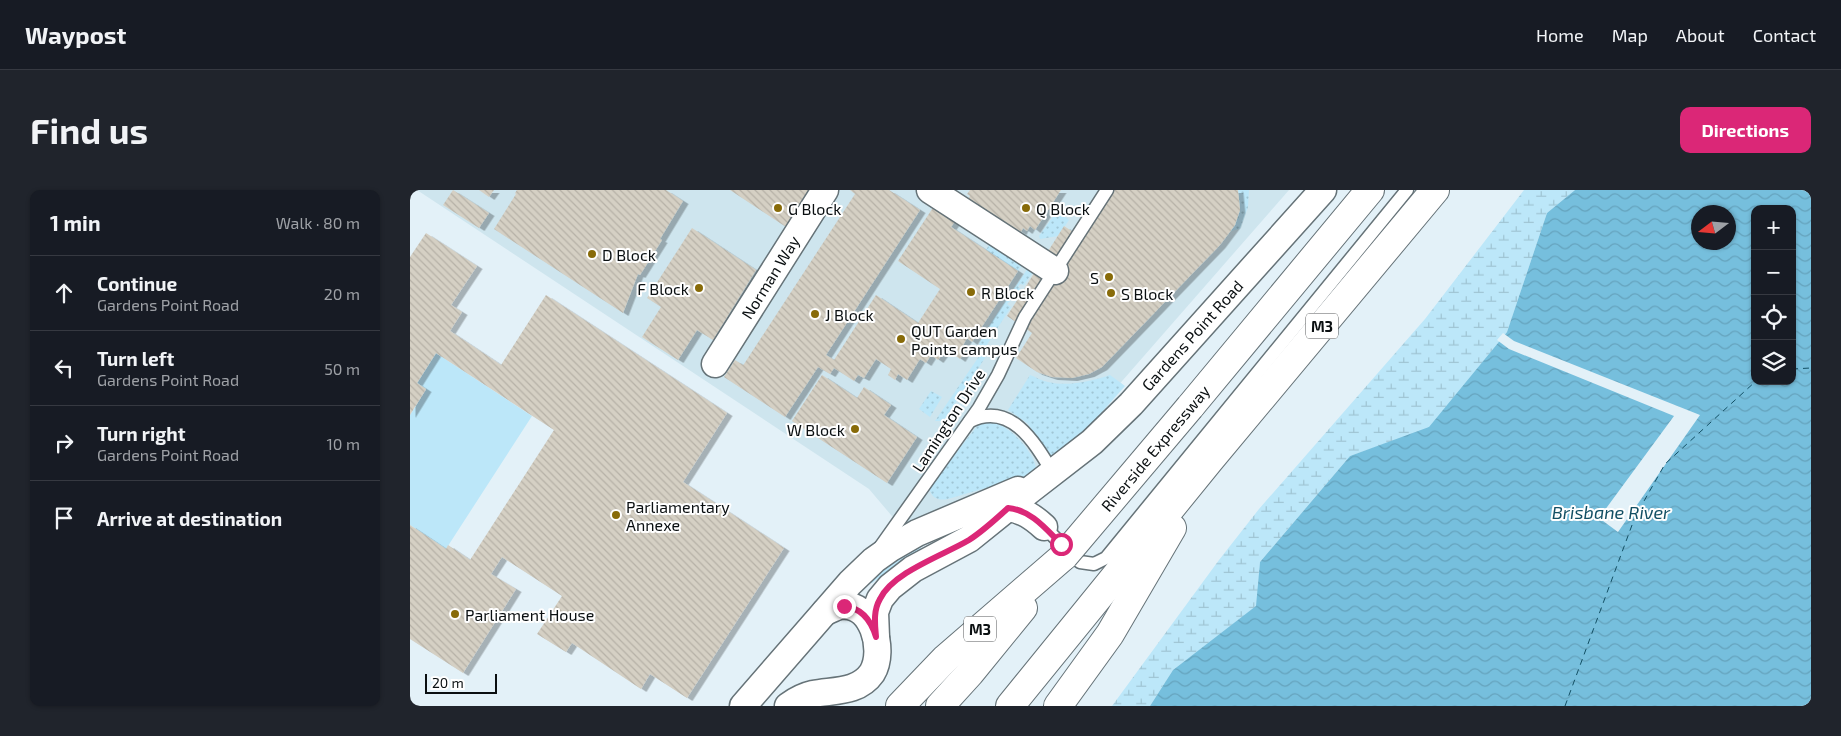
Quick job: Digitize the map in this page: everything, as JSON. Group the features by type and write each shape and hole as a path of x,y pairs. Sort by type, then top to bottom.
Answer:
{"highway":[{"name":"Riverside Expressway","path":"940,706 970,673 1064,556 1184,415 1370,190"},
{"name":"M3","path":"1010,706 1209,461 1435,190"},
{"name":"M3","path":"1058,706 1110,634 1128,605 1209,461"},
{"name":"M3","path":"900,706 946,658 1064,556"}],"street":[{"name":"Norman Way","path":"714,364 825,190"},
{"path":"930,190 1055,271"},
{"name":"Gardens Point Road","path":"788,706 810,695 852,688 868,678 877,662 878,654 875,612 880,598 890,587 913,569 969,539 1092,442 1110,425 1323,190"},
{"name":"Gardens Point Road","path":"743,706 850,583 874,560 903,541 1053,473"},
{"path":"1008,508 1029,514 1044,527"},
{"name":"Gardens Point Road","path":"825,612 840,606 857,610 868,619 876,637"}],"lane":[{"name":"Lamington Drive","path":"850,583 888,538 970,421 998,375 1025,317 1107,190"},
{"path":"1044,527 1080,562 1094,564 1106,558 1407,190"},
{"path":"970,421 982,415 991,415 1014,421 1035,443 1053,473"}],"shaded area":[{"name":"QUT Garden Points campus","path":"417,190 1289,190 1019,499 919,548 869,489"}],"green space":[{"path":"1238,190 1249,190 1248,207 1240,229 1231,231 1240,210"},
{"path":"1524,190 1575,190 1547,213 1507,332 1429,428 1350,456 1260,562 1257,606 1173,670 1150,706 1112,706 1219,560 1259,509 1425,319"},
{"path":"1057,211 1069,220 1058,236 1040,239 1039,236"},
{"path":"992,240 1024,262 1018,271 986,250"},
{"path":"1030,265 1033,272 1024,285 1020,284 1018,287 1021,289 1013,301 1011,300 1007,304 1011,307 983,351 987,355 946,417 942,421 935,421 982,352 979,343 987,332 986,330"},
{"path":"436,353 532,416 446,549 410,525 410,415 426,390 417,383"},
{"path":"1030,375 1046,381 1072,384 1110,375 1125,386 1057,463 1027,423 1008,410"},
{"path":"931,391 942,397 930,417 919,409"},
{"path":"988,421 999,424 1018,438 1033,458 1036,471 1033,474 948,499 941,500 936,498 931,494 929,487 978,425"},
{"path":"922,540 920,552 897,564 872,583 869,583 869,576"}],"water":[{"name":"Brisbane River","path":"1575,190 1811,190 1811,706 1150,706 1173,670 1256,606 1260,562 1350,456 1429,427 1507,332 1547,213"}],"pier":[{"path":"1503,333 1514,341 1700,415 1618,532 1599,518 1674,416 1509,349 1497,340"}],"building":[{"path":"453,190 489,213 479,228 443,205"},
{"path":"479,190 494,190 489,197"},
{"name":"D Block","path":"517,190 666,190 683,201 660,239 662,240 640,275 638,274 623,313 494,229"},
{"name":"G Block","path":"730,190 810,190 786,227"},
{"path":"850,190 889,190 920,210 826,355 834,360 876,295 918,323 940,289 898,261 936,203 958,217 951,227 1018,271 972,342 967,338 962,347 966,349 960,359 946,349 938,360 931,355 926,363 920,359 907,380 898,374 895,380 888,375 891,369 876,359 864,378 858,375 854,381 834,368 830,374 818,367 785,417 724,377 735,360 744,364 855,194"},
{"name":"Q Block","path":"970,190 1061,190 1035,230 1030,226 1027,231 1023,228 1021,232 968,199 970,196 967,194"},
{"name":"S Block","path":"1114,190 1238,190 1240,210 1235,225 1220,245 1102,367 1089,374 1072,378 1052,377 1037,372 1016,358 1032,333 1007,316 1064,226 1082,238"},
{"name":"F Block","path":"692,228 756,270 713,340 697,330 678,360 642,337 661,307 647,298"},
{"name":"Parliamentary Annexe","path":"426,233 477,266 451,305 462,312 450,331 501,365 546,295 727,413 683,482 784,548 687,698 650,674 641,689 572,643 566,652 537,634 562,596 502,557 491,574 516,589 463,673 410,639 410,525 446,549 448,545 470,560 554,430 436,353 417,383 426,389 410,415 410,257"},
{"name":"W Block","path":"822,375 857,398 864,387 891,405 884,415 917,437 887,483 792,421"}],"ferry route":[{"path":"1796,369 1811,368"},
{"path":"1565,706 1635,517 1665,464 1752,385"}],"place":[{"name":"G Block","path":"778,208"},
{"name":"Q Block","path":"1026,208"},
{"name":"D Block","path":"592,254"},
{"name":"S","path":"1109,277"},
{"name":"F Block","path":"699,288"},
{"name":"R Block","path":"971,292"},
{"name":"S Block","path":"1111,293"},
{"name":"J Block","path":"815,314"},
{"name":"QUT Garden Points campus","path":"901,339"},
{"name":"W Block","path":"855,429"},
{"name":"Parliamentary Annexe","path":"616,515"},
{"name":"Parliament House","path":"455,614"}],"route":[{"path":"844,606 863,614 871,624 876,637 875,612 880,598 890,587 913,569 969,539 1008,508 1029,514 1061,544"}]}
